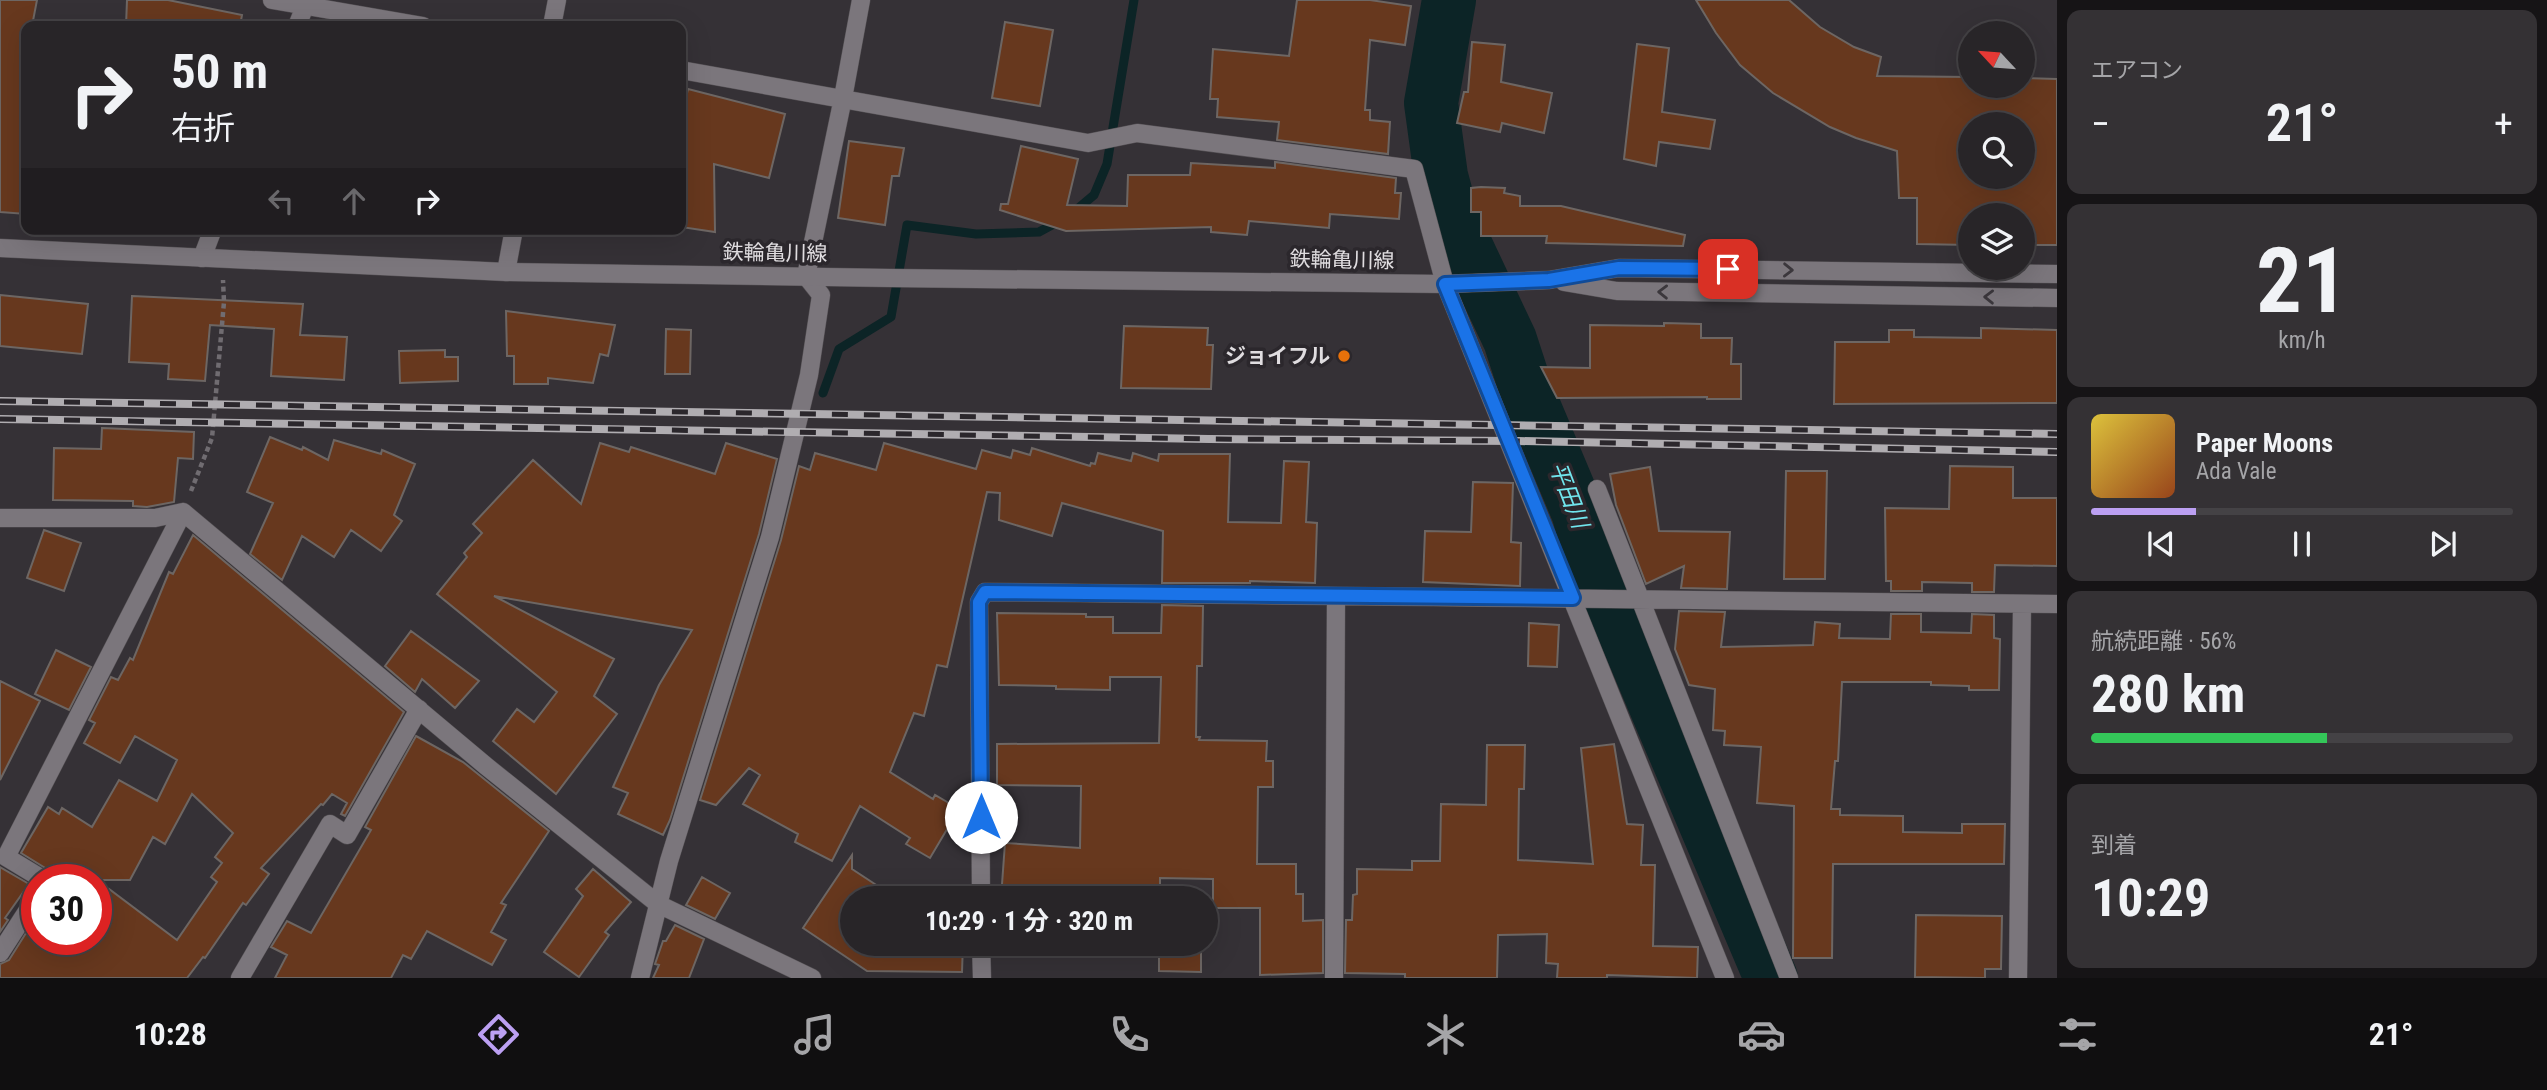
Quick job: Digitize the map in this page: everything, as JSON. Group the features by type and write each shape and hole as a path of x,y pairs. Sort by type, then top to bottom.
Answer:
{"street":[{"path":"272,0 394,21"},
{"path":"553,21 557,0"},
{"path":"640,978 669,861 770,537 797,431 821,295 806,276 844,98 861,0"},
{"path":"299,21 305,6"},
{"path":"686,71 1088,143 1137,133 1414,169 1451,284 1725,978"},
{"path":"202,258 211,235"},
{"path":"506,272 513,235"},
{"name":"鉄輪亀川線","path":"0,248 506,272 890,278 1451,284 1549,280 1619,268 2057,274"},
{"name":"鉄輪亀川線","path":"1549,280 1617,291 2057,298"},
{"path":"1597,489 1788,978"},
{"path":"21,867 6,858 183,512"},
{"path":"0,518 155,517 183,512 486,766 658,904 812,978"},
{"path":"981,886 979,602 985,592 2057,604"},
{"path":"1334,978 1336,597"},
{"path":"2018,978 2022,604"},
{"path":"240,978 330,824 347,835 419,709"},
{"path":"0,954 21,921"},
{"path":"981,956 982,978"}],"path":[{"path":"183,512 212,438 224,302 222,258"}],"building":[{"path":"0,0 37,0 33,21 21,21 21,214 0,212"},
{"path":"127,0 168,0 242,15 241,21 126,21"},
{"path":"1297,0 1370,0 1411,6 1405,45 1370,40 1365,110 1370,110 1370,120 1390,122 1388,154 1277,140 1279,122 1217,117 1218,99 1210,99 1213,49 1289,56"},
{"path":"1696,0 1789,0 1820,27 1854,47 1881,57 1877,76 1958,77 1958,98 2035,98 2035,78 2057,79 2057,245 2035,245 2035,203 1958,203 1958,245 1917,244 1917,198 1899,198 1897,151 1830,127 1773,93 1740,65"},
{"path":"1005,22 1053,30 1040,106 992,98"},
{"path":"1472,42 1505,45 1501,82 1552,93 1544,133 1502,123 1500,132 1457,123 1464,92 1468,92"},
{"path":"1637,44 1669,48 1662,112 1715,120 1710,149 1659,142 1656,166 1624,159"},
{"path":"688,89 785,114 769,178 714,164 715,232 686,228"},
{"path":"849,141 904,148 899,176 892,176 885,225 838,218"},
{"path":"1021,146 1078,159 1067,205 1127,206 1128,175 1190,175 1191,163 1275,168 1275,162 1396,178 1395,193 1401,193 1399,219 1330,214 1329,228 1249,221 1247,235 1211,232 1211,227 1066,231 1000,210 1001,204 1008,204"},
{"path":"1471,188 1505,188 1504,193 1520,196 1520,206 1561,206 1685,235 1683,246 1546,243 1547,236 1481,236 1481,212 1471,212"},
{"path":"0,295 88,304 82,354 0,346"},
{"path":"132,296 303,304 300,335 347,337 344,380 271,376 274,329 210,325 205,381 168,379 169,364 129,362"},
{"path":"506,311 615,325 608,356 600,354 593,383 548,378 548,384 514,384 514,356 507,356"},
{"path":"1664,323 1701,324 1701,338 1732,338 1731,364 1741,364 1741,399 1557,398 1541,367 1590,368 1590,325 1664,326"},
{"path":"1124,326 1208,328 1207,345 1213,345 1211,389 1121,388"},
{"path":"1981,328 2057,330 2057,403 1834,404 1835,342 1889,342 1889,330 1914,330 1914,337 1981,338"},
{"path":"666,329 691,330 690,374 665,374"},
{"path":"445,350 445,357 458,357 458,381 400,383 399,351"},
{"path":"102,428 194,432 193,459 178,458 174,502 147,507 133,506 133,501 53,500 54,448 101,449"},
{"path":"270,437 302,450 303,447 328,460 334,440 381,454 382,450 415,464 394,515 402,521 381,551 351,530 334,557 302,536 282,580 250,554 273,503 247,492"},
{"path":"600,443 629,452 631,447 715,474 726,443 777,459 759,534 670,820 663,835 618,814 628,793 613,787 659,685 692,630 494,596 614,659 594,696 617,714 556,794 493,741 517,709 534,722 557,692 437,594 467,557 464,553 482,533 473,524 533,460 581,504"},
{"path":"884,443 976,469 982,450 1011,458 1013,450 1030,455 1032,448 1090,466 1091,463 1095,464 1098,453 1131,461 1133,453 1158,461 1159,454 1230,454 1228,522 1281,523 1284,461 1309,462 1306,522 1317,523 1315,583 1162,583 1163,531 1062,503 1052,536 999,520 1000,493 987,492 947,667 937,665 924,716 914,713 890,772 933,799 935,795 959,809 930,858 906,844 910,838 860,806 832,861 795,842 798,834 743,804 760,775 749,768 716,805 700,800 781,540 799,466 810,470 815,453 876,470"},
{"path":"1950,466 2013,467 2013,498 2057,498 2057,566 1995,565 1994,592 1972,592 1972,583 1922,582 1922,591 1891,591 1891,581 1886,581 1885,508 1949,509"},
{"path":"1650,467 1659,531 1730,532 1727,589 1681,588 1684,566 1646,584 1616,505 1610,474"},
{"path":"1786,471 1827,471 1825,579 1784,579"},
{"path":"1473,482 1513,483 1511,542 1521,543 1520,586 1423,582 1425,531 1471,532"},
{"path":"44,530 81,543 64,591 27,578"},
{"path":"193,535 404,712 345,816 341,814 347,803 332,794 321,804 261,868 269,874 246,905 243,903 205,958 203,957 187,978 0,978 0,964 9,960 21,941 21,955 112,955 112,891 177,940 217,882 211,877 222,863 215,857 233,833 192,794 165,844 153,837 130,880 112,880 112,864 39,864 21,853 48,807 59,814 62,808 92,827 119,780 157,801 177,760 135,736 120,763 84,743 95,723 89,720 111,677 118,680 130,658 133,660 169,572 173,574"},
{"path":"1162,605 1203,606 1202,666 1197,666 1196,737 1200,737 1199,740 1267,741 1266,761 1273,761 1273,787 1258,787 1257,864 1296,864 1296,894 1303,894 1303,921 1323,920 1323,973 1260,975 1260,908 1218,908 1218,886 1213,886 1213,879 1160,878 1160,886 1002,886 1005,843 1080,848 1081,786 997,785 997,744 1159,743 1161,677 1110,677 1110,690 999,685 997,613 1113,617 1113,633 1161,633"},
{"path":"1679,611 1725,612 1721,647 1813,645 1815,622 1840,624 1839,638 1890,639 1891,614 1921,614 1921,632 1971,633 1972,614 1994,615 1994,638 2000,639 1999,690 1969,690 1969,686 1931,685 1931,682 1842,682 1838,761 1835,761 1831,809 1840,809 1840,815 1903,816 1903,832 1962,833 1962,824 2005,824 2004,864 1833,864 1832,958 1793,958 1794,806 1757,803 1761,747 1724,745 1725,731 1713,730 1715,689 1689,685 1675,649"},
{"path":"1529,623 1559,625 1557,667 1528,666"},
{"path":"411,631 479,681 455,708 422,679 415,692 385,666"},
{"path":"56,650 91,667 69,710 35,694"},
{"path":"0,681 40,701 0,780"},
{"path":"416,736 463,762 549,831 501,903 506,905 491,932 506,940 492,965 427,931 411,959 403,955 391,978 275,978 287,955 271,947 287,921 311,933 371,830 365,827"},
{"path":"1614,744 1627,824 1643,825 1641,865 1655,865 1653,946 1698,947 1697,978 1607,975 1607,978 1557,978 1558,964 1546,963 1547,934 1498,935 1497,978 1405,978 1405,974 1345,973 1346,920 1352,920 1353,895 1357,894 1357,869 1412,870 1412,861 1440,861 1441,804 1486,805 1487,745 1525,745 1524,789 1519,789 1518,860 1593,864 1581,748"},
{"path":"852,855 852,869 878,886 840,886 840,953 803,928"},
{"path":"0,867 21,879 21,895 5,918 8,920 0,932"},
{"path":"593,869 631,902 605,932 609,935 579,977 544,952 583,896 576,889"},
{"path":"702,877 730,893 715,919 686,905"},
{"path":"1916,915 2002,916 2001,969 1985,969 1985,978 1915,977"},
{"path":"675,925 704,939 689,978 653,978 659,965 655,964 663,941 666,941"},
{"path":"845,956 963,956 962,972 867,971"},
{"path":"1159,956 1201,956 1201,972 1159,971"}],"waterway":[{"path":"1075,211 1094,195 1107,164 1134,0"},
{"name":"平田川","path":"1449,0 1431,103 1441,176 1452,217 1510,340 1525,386 1578,512 1588,546 1771,978"},
{"path":"823,393 839,349 891,317 907,225 976,234 1039,232 1061,220"}],"railway":[{"path":"0,401 2057,434"},
{"path":"0,419 1209,439 1518,441 2057,452"}],"place":[{"name":"ジョイフル","path":"1344,356"}],"route":[{"path":"981,817 979,602 985,592 1573,598 1445,284 1549,280 1619,268 1728,269"}]}
